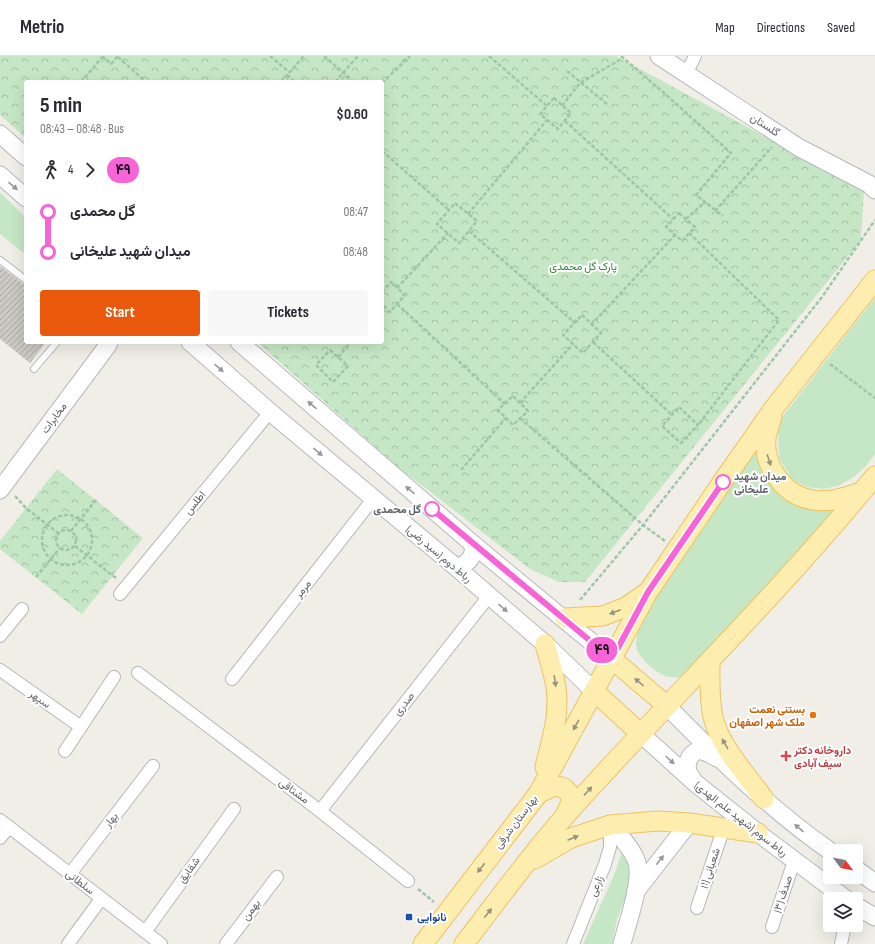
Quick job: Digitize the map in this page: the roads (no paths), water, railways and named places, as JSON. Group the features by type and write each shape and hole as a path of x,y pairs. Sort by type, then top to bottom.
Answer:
{"main road":[{"name":"گلستان","path":"659,56 798,147 873,185"},
{"path":"0,134 24,155"},
{"path":"0,175 24,196"},
{"path":"641,734 594,691 648,592 774,408 875,280"},
{"name":"مخابرات","path":"0,490 108,344"},
{"name":"رباط دوم (سید رضی)","path":"192,344 270,412 457,568 545,644 594,691"},
{"path":"241,344 474,545 565,618 667,706 719,759 764,799 823,846"},
{"path":"774,408 766,439 768,458 778,480 790,492 813,500 839,499 862,492"},
{"path":"464,944 565,816 710,662 821,540 875,476"},
{"path":"457,568 467,563 473,555 474,545"},
{"path":"565,618 603,616 626,607 648,592"},
{"path":"538,794 552,740 557,711 554,673 545,644"},
{"path":"710,662 709,691 714,719 724,744 764,799"},
{"name":"بهارستان شرقی","path":"423,944 538,794 594,691"},
{"name":"رباط سوم (شهید علم الهدی)","path":"641,734 694,782 794,861 836,892"},
{"path":"694,782 688,773 687,765 691,756 696,752 702,751 719,759"},
{"path":"538,794 550,787 560,786 566,790 571,796 571,803 565,816"},
{"path":"526,864 571,838 610,825 658,821 724,827 758,833"},
{"path":"636,891 689,823"},
{"path":"610,825 624,841 637,860 638,879 636,891 622,944"},
{"path":"863,874 875,883"},
{"path":"863,910 875,917"}],"street":[{"path":"686,74 695,56"},
{"name":"اطلس","path":"120,594 270,412"},
{"name":"مرمر","path":"232,679 373,499"},
{"name":"صدری","path":"320,811 489,596"},
{"path":"0,636 22,609"},
{"name":"سپهر","path":"0,670 81,727"},
{"name":"مشتاقی","path":"138,673 320,811 408,881"},
{"path":"65,751 114,677"},
{"name":"بهار","path":"70,874 153,766"},
{"name":"شقایق","path":"145,932 234,809"},
{"path":"0,838 4,823"},
{"name":"سلطانی","path":"4,823 161,944"},
{"name":"زارعی","path":"573,944 610,847 610,825"},
{"name":"شعبانی (۱)","path":"697,908 724,827"},
{"name":"صدف (۳)","path":"772,927 794,861"},
{"name":"بهمن","path":"226,944 277,877"},
{"path":"68,944 101,899"},
{"path":"841,944 844,932"}],"lane":[{"path":"0,260 24,278"},
{"path":"34,370 55,344"}],"place":[{"name":"میدان شهید علیخانی","path":"723,482"},
{"name":"گل محمدی","path":"432,509"},
{"name":"بستنی نعمت ملک شهر اصفهان","path":"813,715"},
{"name":"داروخانه دکتر سیف آبادی","path":"786,756"},
{"name":"نانوایی","path":"409,917"}],"park label":[{"name":"پارک گل محمدی","path":"583,266"}]}
